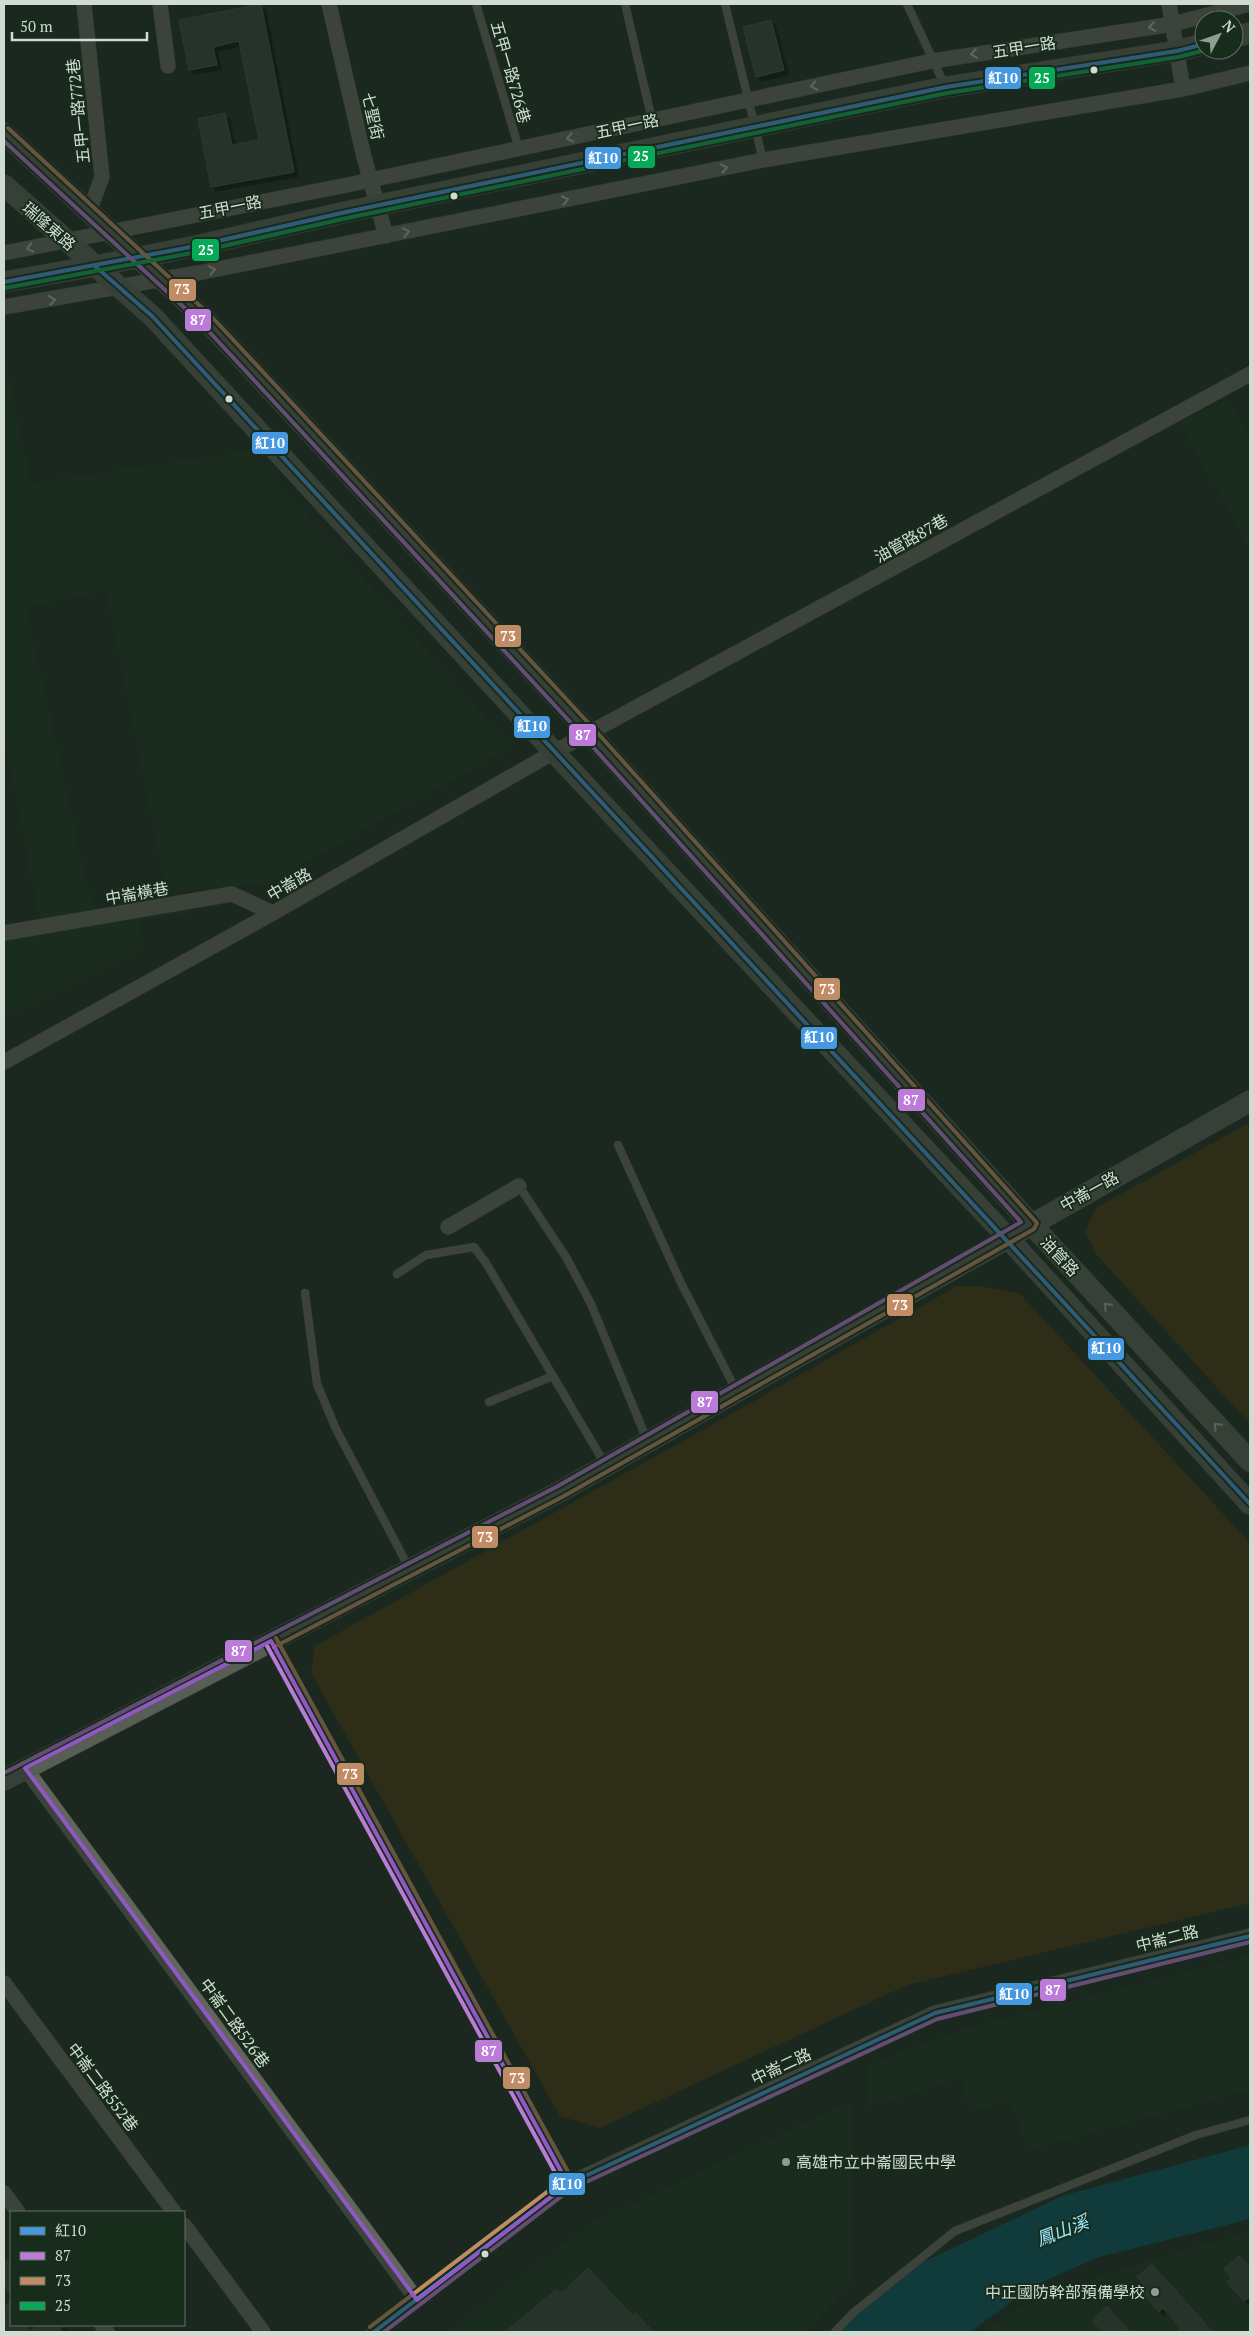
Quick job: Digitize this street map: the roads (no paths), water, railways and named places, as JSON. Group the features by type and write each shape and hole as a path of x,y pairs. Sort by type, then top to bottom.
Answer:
{"street":[{"name":"五甲一路772巷","path":"84,4 102,177 89,212"},
{"path":"160,4 168,66"},
{"name":"七聖街","path":"329,4 386,236"},
{"path":"1169,4 1184,89"},
{"name":"五甲一路","path":"4,253 371,180 932,61 1173,24 1250,4"},
{"name":"五甲一路","path":"4,282 95,266 946,87 1177,51 1194,47"},
{"path":"4,307 164,280 763,160 1184,89 1250,73"},
{"path":"4,134 139,256"},
{"name":"瑞隆東路","path":"4,185 95,266"},
{"name":"油管路","path":"139,256 208,321 589,733 1031,1224 1250,1461"},
{"name":"油管路","path":"95,266 153,317 554,752 1007,1237 1250,1504"},
{"name":"油管路87巷","path":"589,733 1250,374"},
{"name":"中崙路","path":"4,1062 273,913 589,733"},
{"name":"中崙橫巷","path":"4,933 232,894 273,913"},
{"name":"中崙一路","path":"4,1780 606,1466 1007,1237 1250,1101"},
{"path":"448,1227 519,1186"},
{"path":"271,1640 568,2184"},
{"name":"中崙二路526巷","path":"25,1768 417,2300"},
{"name":"中崙二路","path":"374,2332 568,2184 935,2013 1250,1936"},
{"name":"中崙二路552巷","path":"4,1983 173,2211"},
{"path":"4,2193 17,2211"},
{"path":"185,2226 263,2332"}],"lane":[{"name":"五甲一路726巷","path":"476,4 519,148"},
{"path":"625,4 652,120"},
{"path":"725,4 763,160"},
{"path":"907,4 932,61 946,87"},
{"path":"618,1145 681,1282 737,1392"},
{"path":"519,1186 566,1257 591,1304 648,1442"},
{"path":"397,1274 426,1255 474,1247 486,1263 606,1466"},
{"path":"304,1293 317,1384 336,1429 410,1569"},
{"path":"489,1402 553,1376"},
{"path":"835,2332 853,2314 955,2231 1196,2135 1250,2120"}],"water":[{"name":"鳳山溪","path":"1250,2145 1250,2219 1099,2257 1033,2286 970,2332 832,2332 894,2276 1062,2196"}],"place":[{"name":"高雄市立中崙國民中學","path":"786,2162"},
{"name":"中正國防幹部預備學校","path":"1155,2292"}]}
